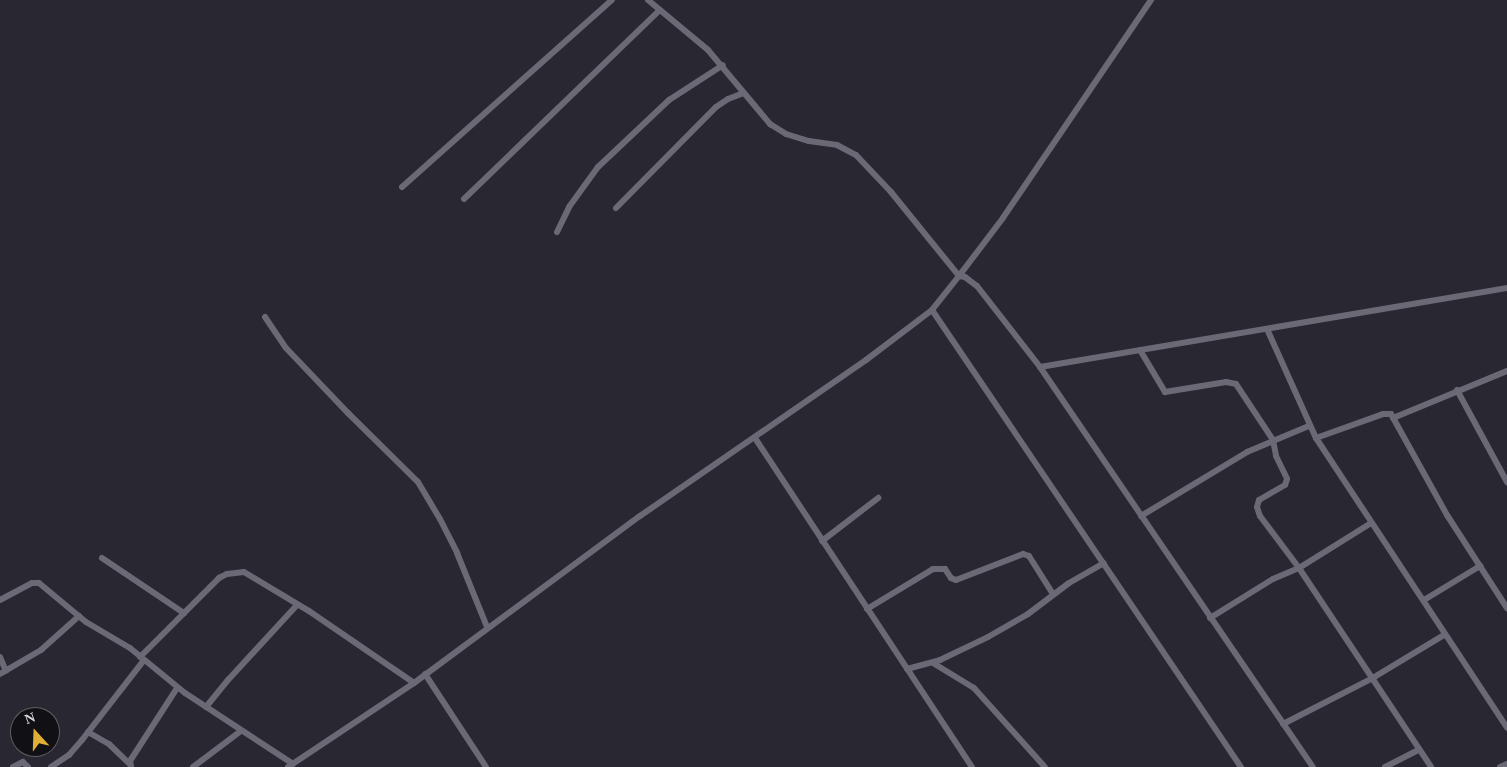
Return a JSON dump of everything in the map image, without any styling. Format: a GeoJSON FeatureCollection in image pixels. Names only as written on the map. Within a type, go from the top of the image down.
{"type":"FeatureCollection","features":[{"type":"Feature","properties":{"kind":"street"},"geometry":{"type":"LineString","coordinates":[[402,187],[612,0]]}},
{"type":"Feature","properties":{"kind":"street"},"geometry":{"type":"LineString","coordinates":[[648,0],[723,65],[770,124],[786,134],[809,141],[837,145],[856,155],[891,192],[959,276],[965,277],[977,286],[1040,367],[1084,429],[1210,618],[1313,767]]}},
{"type":"Feature","properties":{"kind":"street"},"geometry":{"type":"LineString","coordinates":[[0,600],[32,583],[39,582],[79,616],[142,659],[177,688],[291,766],[414,683],[487,627],[648,511],[866,360],[932,310],[1008,211],[1151,0]]}},
{"type":"Feature","properties":{"kind":"street"},"geometry":{"type":"LineString","coordinates":[[464,199],[660,10]]}},
{"type":"Feature","properties":{"kind":"street"},"geometry":{"type":"LineString","coordinates":[[557,232],[574,199],[598,167],[669,100],[723,65]]}},
{"type":"Feature","properties":{"kind":"street"},"geometry":{"type":"LineString","coordinates":[[616,208],[716,107],[728,99],[744,93]]}},
{"type":"Feature","properties":{"kind":"street"},"geometry":{"type":"LineString","coordinates":[[1040,367],[1507,288]]}},
{"type":"Feature","properties":{"kind":"street"},"geometry":{"type":"LineString","coordinates":[[932,310],[1242,767]]}},
{"type":"Feature","properties":{"kind":"street"},"geometry":{"type":"LineString","coordinates":[[265,317],[292,354],[418,482],[457,553],[487,627]]}},
{"type":"Feature","properties":{"kind":"street"},"geometry":{"type":"LineString","coordinates":[[1267,329],[1316,438],[1507,728]]}},
{"type":"Feature","properties":{"kind":"street"},"geometry":{"type":"LineString","coordinates":[[1140,350],[1165,392],[1234,382],[1273,440],[1276,456],[1287,482],[1260,500],[1258,511],[1299,568],[1431,767]]}},
{"type":"Feature","properties":{"kind":"street"},"geometry":{"type":"LineString","coordinates":[[1394,418],[1457,390],[1507,371]]}},
{"type":"Feature","properties":{"kind":"street"},"geometry":{"type":"LineString","coordinates":[[1457,390],[1507,482]]}},
{"type":"Feature","properties":{"kind":"street"},"geometry":{"type":"LineString","coordinates":[[1316,438],[1383,414],[1391,414],[1447,516],[1507,608]]}},
{"type":"Feature","properties":{"kind":"street"},"geometry":{"type":"LineString","coordinates":[[1141,516],[1247,452],[1309,426]]}},
{"type":"Feature","properties":{"kind":"street"},"geometry":{"type":"LineString","coordinates":[[755,438],[972,767]]}},
{"type":"Feature","properties":{"kind":"street"},"geometry":{"type":"LineString","coordinates":[[822,541],[878,498]]}},
{"type":"Feature","properties":{"kind":"street"},"geometry":{"type":"LineString","coordinates":[[1210,618],[1273,579],[1299,568],[1371,524]]}},
{"type":"Feature","properties":{"kind":"street"},"geometry":{"type":"LineString","coordinates":[[867,609],[933,569],[945,569],[951,578],[956,580],[1023,554],[1029,556],[1054,594]]}},
{"type":"Feature","properties":{"kind":"street"},"geometry":{"type":"LineString","coordinates":[[102,558],[184,614]]}},
{"type":"Feature","properties":{"kind":"street"},"geometry":{"type":"LineString","coordinates":[[907,670],[933,663],[1014,622],[1104,563]]}},
{"type":"Feature","properties":{"kind":"street"},"geometry":{"type":"LineString","coordinates":[[1424,600],[1480,566]]}},
{"type":"Feature","properties":{"kind":"street"},"geometry":{"type":"LineString","coordinates":[[50,767],[74,749],[142,659],[184,614],[219,578],[235,572],[244,572],[414,683]]}},
{"type":"Feature","properties":{"kind":"street"},"geometry":{"type":"LineString","coordinates":[[206,707],[228,680],[297,605]]}},
{"type":"Feature","properties":{"kind":"street"},"geometry":{"type":"LineString","coordinates":[[0,656],[3,673],[47,646],[79,616]]}},
{"type":"Feature","properties":{"kind":"street"},"geometry":{"type":"LineString","coordinates":[[1283,724],[1371,679],[1444,635]]}},
{"type":"Feature","properties":{"kind":"street"},"geometry":{"type":"LineString","coordinates":[[933,663],[974,688],[1045,767]]}},
{"type":"Feature","properties":{"kind":"street"},"geometry":{"type":"LineString","coordinates":[[425,674],[486,767]]}},
{"type":"Feature","properties":{"kind":"street"},"geometry":{"type":"LineString","coordinates":[[88,732],[109,744],[131,766],[177,688]]}},
{"type":"Feature","properties":{"kind":"street"},"geometry":{"type":"LineString","coordinates":[[193,767],[241,731]]}},
{"type":"Feature","properties":{"kind":"street"},"geometry":{"type":"LineString","coordinates":[[1385,767],[1418,750]]}},
{"type":"Feature","properties":{"kind":"street"},"geometry":{"type":"LineString","coordinates":[[13,767],[23,762],[28,767]]}},
{"type":"Feature","properties":{"kind":"street"},"geometry":{"type":"LineString","coordinates":[[1500,767],[1507,764]]}}]}
